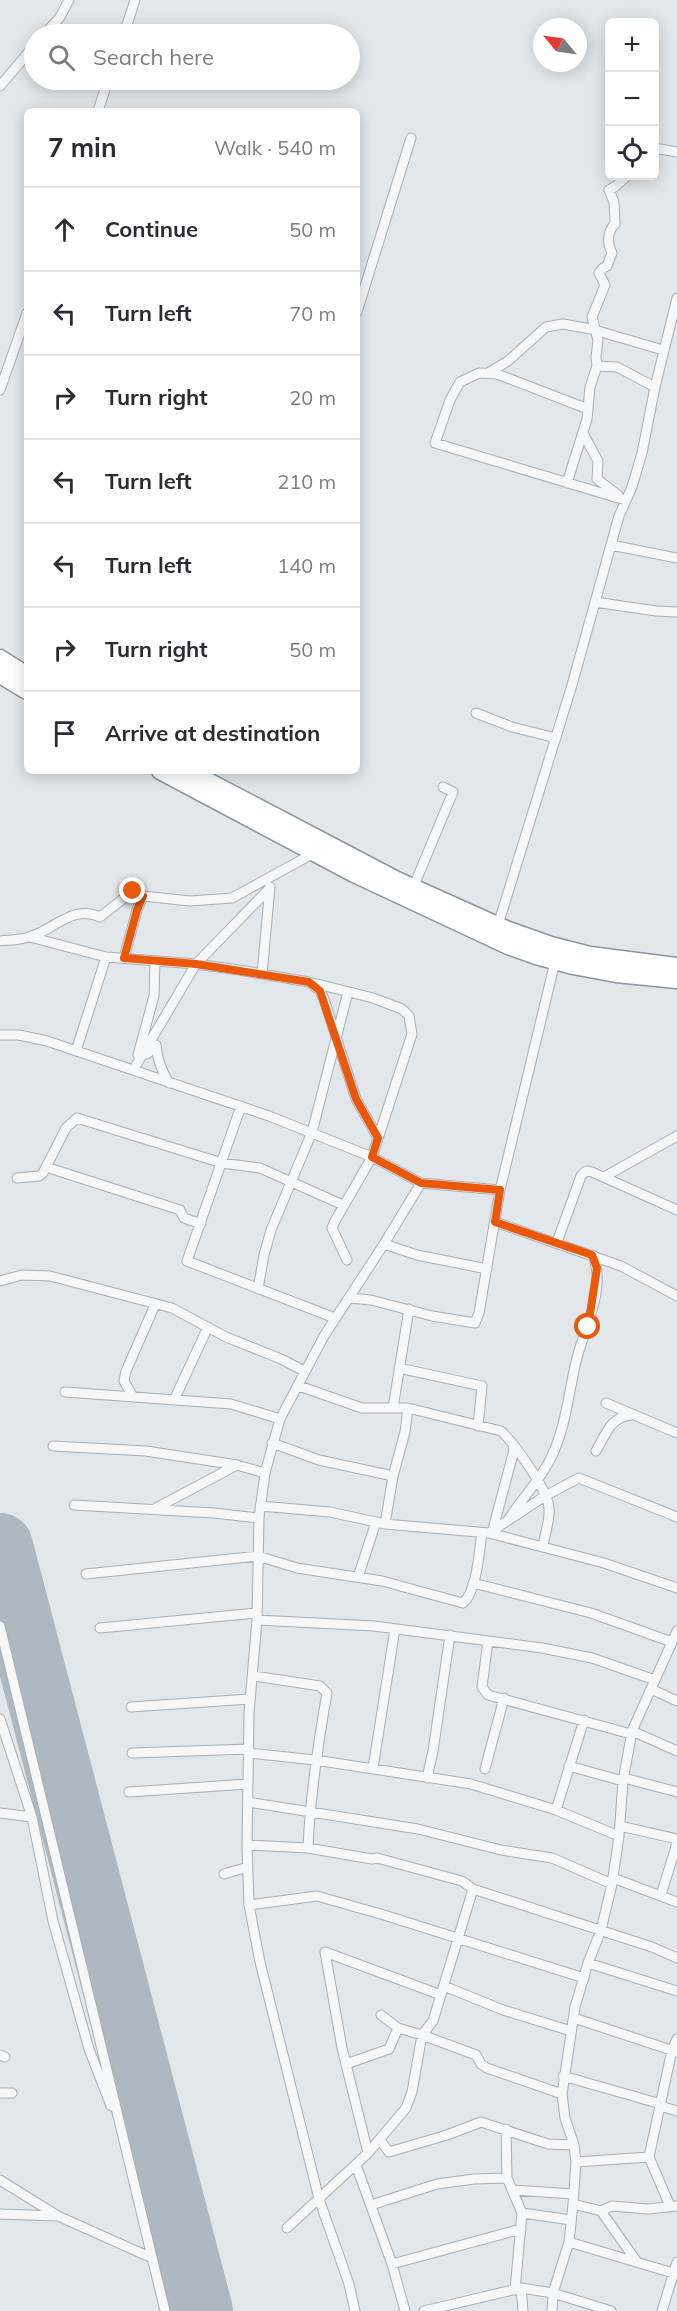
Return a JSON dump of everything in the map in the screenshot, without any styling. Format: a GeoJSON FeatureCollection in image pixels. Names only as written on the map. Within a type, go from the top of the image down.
{"type":"FeatureCollection","features":[{"type":"Feature","properties":{"kind":"highway"},"geometry":{"type":"LineString","coordinates":[[0,658],[24,673]]}},
{"type":"Feature","properties":{"kind":"highway"},"geometry":{"type":"LineString","coordinates":[[0,675],[24,690]]}},
{"type":"Feature","properties":{"kind":"highway"},"geometry":{"type":"LineString","coordinates":[[166,774],[385,890],[508,946],[555,962],[616,974],[677,980]]}},
{"type":"Feature","properties":{"kind":"highway"},"geometry":{"type":"LineString","coordinates":[[195,774],[413,888],[498,926],[551,945],[590,955],[677,966]]}},
{"type":"Feature","properties":{"kind":"street"},"geometry":{"type":"LineString","coordinates":[[54,24],[69,0]]}},
{"type":"Feature","properties":{"kind":"street"},"geometry":{"type":"LineString","coordinates":[[127,24],[135,0]]}},
{"type":"Feature","properties":{"kind":"street"},"geometry":{"type":"LineString","coordinates":[[0,86],[24,58]]}},
{"type":"Feature","properties":{"kind":"street"},"geometry":{"type":"LineString","coordinates":[[99,108],[105,90]]}},
{"type":"Feature","properties":{"kind":"street"},"geometry":{"type":"LineString","coordinates":[[360,302],[411,138]]}},
{"type":"Feature","properties":{"kind":"street"},"geometry":{"type":"LineString","coordinates":[[659,149],[677,152]]}},
{"type":"Feature","properties":{"kind":"street"},"geometry":{"type":"LineString","coordinates":[[567,483],[583,433],[590,387],[597,366],[598,340],[592,317],[605,285],[599,273],[607,266],[612,253],[608,243],[610,230],[615,224],[614,202],[609,190],[623,180]]}},
{"type":"Feature","properties":{"kind":"street"},"geometry":{"type":"LineString","coordinates":[[498,926],[556,738],[611,545],[642,453],[663,350],[677,298]]}},
{"type":"Feature","properties":{"kind":"street"},"geometry":{"type":"LineString","coordinates":[[0,390],[24,322]]}},
{"type":"Feature","properties":{"kind":"street"},"geometry":{"type":"LineString","coordinates":[[488,373],[508,360],[546,327],[563,324],[663,350]]}},
{"type":"Feature","properties":{"kind":"street"},"geometry":{"type":"LineString","coordinates":[[597,366],[617,367],[655,387]]}},
{"type":"Feature","properties":{"kind":"street"},"geometry":{"type":"LineString","coordinates":[[588,409],[497,374],[479,373],[460,382],[450,400],[435,443],[625,500]]}},
{"type":"Feature","properties":{"kind":"street"},"geometry":{"type":"LineString","coordinates":[[583,433],[598,461],[597,479],[625,500]]}},
{"type":"Feature","properties":{"kind":"street"},"geometry":{"type":"LineString","coordinates":[[611,545],[677,558]]}},
{"type":"Feature","properties":{"kind":"street"},"geometry":{"type":"LineString","coordinates":[[595,602],[677,612]]}},
{"type":"Feature","properties":{"kind":"street"},"geometry":{"type":"LineString","coordinates":[[476,713],[512,727],[556,738]]}},
{"type":"Feature","properties":{"kind":"street"},"geometry":{"type":"LineString","coordinates":[[413,888],[453,792],[443,787]]}},
{"type":"Feature","properties":{"kind":"street"},"geometry":{"type":"LineString","coordinates":[[0,941],[30,937],[79,913],[93,913],[100,917],[133,891],[143,896],[190,901],[232,898],[314,853]]}},
{"type":"Feature","properties":{"kind":"street"},"geometry":{"type":"LineString","coordinates":[[262,974],[271,878]]}},
{"type":"Feature","properties":{"kind":"street"},"geometry":{"type":"LineString","coordinates":[[134,1069],[196,964],[270,888]]}},
{"type":"Feature","properties":{"kind":"street"},"geometry":{"type":"LineString","coordinates":[[124,958],[143,896]]}},
{"type":"Feature","properties":{"kind":"street"},"geometry":{"type":"LineString","coordinates":[[30,937],[106,957],[196,964],[309,982],[373,998],[402,1009],[409,1016],[412,1034],[372,1157],[332,1228],[346,1260]]}},
{"type":"Feature","properties":{"kind":"street"},"geometry":{"type":"LineString","coordinates":[[76,1051],[106,957]]}},
{"type":"Feature","properties":{"kind":"street"},"geometry":{"type":"LineString","coordinates":[[134,1069],[154,996],[155,961]]}},
{"type":"Feature","properties":{"kind":"street"},"geometry":{"type":"LineString","coordinates":[[350,1298],[371,1300],[432,1316],[475,1323],[479,1313],[500,1190],[555,962]]}},
{"type":"Feature","properties":{"kind":"street"},"geometry":{"type":"LineString","coordinates":[[309,982],[320,991],[356,1099],[378,1138]]}},
{"type":"Feature","properties":{"kind":"street"},"geometry":{"type":"LineString","coordinates":[[258,1289],[271,1230],[312,1132],[348,992]]}},
{"type":"Feature","properties":{"kind":"street"},"geometry":{"type":"LineString","coordinates":[[0,1035],[19,1035],[47,1041],[241,1106],[372,1157],[421,1183],[500,1190]]}},
{"type":"Feature","properties":{"kind":"street"},"geometry":{"type":"LineString","coordinates":[[134,1069],[156,1045],[162,1071],[169,1083]]}},
{"type":"Feature","properties":{"kind":"street"},"geometry":{"type":"LineString","coordinates":[[241,1106],[187,1261],[335,1318]]}},
{"type":"Feature","properties":{"kind":"street"},"geometry":{"type":"LineString","coordinates":[[17,1178],[39,1176],[66,1128],[77,1118],[222,1163],[260,1168],[343,1206]]}},
{"type":"Feature","properties":{"kind":"street"},"geometry":{"type":"LineString","coordinates":[[604,1177],[677,1136]]}},
{"type":"Feature","properties":{"kind":"street"},"geometry":{"type":"LineString","coordinates":[[46,1167],[180,1210],[184,1218],[201,1224]]}},
{"type":"Feature","properties":{"kind":"street"},"geometry":{"type":"LineString","coordinates":[[557,1242],[581,1176],[586,1172],[604,1177],[677,1210]]}},
{"type":"Feature","properties":{"kind":"street"},"geometry":{"type":"LineString","coordinates":[[355,2311],[349,2284],[319,2199],[263,1973],[249,1905],[247,1845],[250,1699],[254,1676],[257,1617],[259,1518],[265,1473],[280,1419],[299,1386],[304,1371],[335,1318],[350,1298],[421,1183]]}},
{"type":"Feature","properties":{"kind":"street"},"geometry":{"type":"LineString","coordinates":[[495,1222],[621,1266],[677,1296]]}},
{"type":"Feature","properties":{"kind":"street"},"geometry":{"type":"LineString","coordinates":[[384,1244],[417,1255],[487,1269]]}},
{"type":"Feature","properties":{"kind":"street"},"geometry":{"type":"LineString","coordinates":[[508,1520],[549,1462],[562,1434],[575,1364],[588,1327],[594,1300],[597,1268],[592,1255]]}},
{"type":"Feature","properties":{"kind":"street"},"geometry":{"type":"LineString","coordinates":[[0,1281],[22,1275],[50,1276],[179,1311],[208,1327],[304,1371]]}},
{"type":"Feature","properties":{"kind":"street"},"geometry":{"type":"LineString","coordinates":[[133,1397],[124,1381],[126,1371],[155,1305]]}},
{"type":"Feature","properties":{"kind":"street"},"geometry":{"type":"LineString","coordinates":[[393,1408],[408,1309]]}},
{"type":"Feature","properties":{"kind":"street"},"geometry":{"type":"LineString","coordinates":[[174,1400],[208,1327]]}},
{"type":"Feature","properties":{"kind":"street"},"geometry":{"type":"LineString","coordinates":[[399,1368],[483,1386],[478,1426]]}},
{"type":"Feature","properties":{"kind":"street"},"geometry":{"type":"LineString","coordinates":[[299,1386],[362,1408],[408,1408],[501,1431],[537,1479],[545,1496],[549,1508],[543,1546]]}},
{"type":"Feature","properties":{"kind":"street"},"geometry":{"type":"LineString","coordinates":[[65,1392],[231,1404],[280,1419]]}},
{"type":"Feature","properties":{"kind":"street"},"geometry":{"type":"LineString","coordinates":[[606,1403],[677,1433]]}},
{"type":"Feature","properties":{"kind":"street"},"geometry":{"type":"LineString","coordinates":[[358,1577],[381,1523],[405,1432],[408,1408]]}},
{"type":"Feature","properties":{"kind":"street"},"geometry":{"type":"LineString","coordinates":[[596,1451],[612,1422],[634,1415]]}},
{"type":"Feature","properties":{"kind":"street"},"geometry":{"type":"LineString","coordinates":[[272,1443],[319,1460],[393,1476]]}},
{"type":"Feature","properties":{"kind":"street"},"geometry":{"type":"LineString","coordinates":[[86,1574],[258,1556],[297,1568],[382,1581],[463,1603],[473,1583],[511,1462],[513,1444]]}},
{"type":"Feature","properties":{"kind":"street"},"geometry":{"type":"LineString","coordinates":[[53,1446],[146,1451],[237,1465],[265,1473]]}},
{"type":"Feature","properties":{"kind":"street"},"geometry":{"type":"LineString","coordinates":[[154,1509],[237,1465]]}},
{"type":"Feature","properties":{"kind":"street"},"geometry":{"type":"LineString","coordinates":[[488,1531],[579,1478],[677,1517]]}},
{"type":"Feature","properties":{"kind":"street"},"geometry":{"type":"LineString","coordinates":[[74,1505],[259,1518]]}},
{"type":"Feature","properties":{"kind":"street"},"geometry":{"type":"LineString","coordinates":[[261,1506],[330,1512],[381,1523],[488,1531],[604,1563],[677,1588]]}},
{"type":"Feature","properties":{"kind":"street"},"geometry":{"type":"LineString","coordinates":[[473,1583],[591,1613],[672,1642]]}},
{"type":"Feature","properties":{"kind":"street"},"geometry":{"type":"LineString","coordinates":[[100,1628],[257,1617],[395,1629],[450,1635],[592,1658],[655,1680]]}},
{"type":"Feature","properties":{"kind":"street"},"geometry":{"type":"LineString","coordinates":[[0,1626],[165,2311]]}},
{"type":"Feature","properties":{"kind":"street"},"geometry":{"type":"LineString","coordinates":[[373,1768],[395,1629]]}},
{"type":"Feature","properties":{"kind":"street"},"geometry":{"type":"LineString","coordinates":[[552,2311],[553,2293],[569,2242],[576,2162],[574,2145],[565,2118],[562,2094],[571,2031],[588,1963],[601,1930],[612,1881],[631,1733],[677,1631]]}},
{"type":"Feature","properties":{"kind":"street"},"geometry":{"type":"LineString","coordinates":[[427,1778],[450,1635]]}},
{"type":"Feature","properties":{"kind":"street"},"geometry":{"type":"LineString","coordinates":[[488,1641],[482,1687],[488,1695],[631,1733],[677,1751]]}},
{"type":"Feature","properties":{"kind":"street"},"geometry":{"type":"LineString","coordinates":[[254,1676],[320,1686],[327,1693],[315,1760],[309,1812],[308,1848]]}},
{"type":"Feature","properties":{"kind":"street"},"geometry":{"type":"LineString","coordinates":[[651,1689],[677,1701]]}},
{"type":"Feature","properties":{"kind":"street"},"geometry":{"type":"LineString","coordinates":[[485,1769],[504,1698]]}},
{"type":"Feature","properties":{"kind":"street"},"geometry":{"type":"LineString","coordinates":[[130,1707],[250,1699]]}},
{"type":"Feature","properties":{"kind":"street"},"geometry":{"type":"LineString","coordinates":[[0,1719],[32,1817],[53,1921],[89,2049],[124,2142]]}},
{"type":"Feature","properties":{"kind":"street"},"geometry":{"type":"LineString","coordinates":[[556,1810],[584,1720]]}},
{"type":"Feature","properties":{"kind":"street"},"geometry":{"type":"LineString","coordinates":[[132,1753],[249,1751],[471,1784],[556,1810],[619,1836]]}},
{"type":"Feature","properties":{"kind":"street"},"geometry":{"type":"LineString","coordinates":[[569,1766],[677,1792]]}},
{"type":"Feature","properties":{"kind":"street"},"geometry":{"type":"LineString","coordinates":[[129,1792],[248,1784]]}},
{"type":"Feature","properties":{"kind":"street"},"geometry":{"type":"LineString","coordinates":[[248,1802],[418,1829],[501,1850],[552,1858],[677,1902]]}},
{"type":"Feature","properties":{"kind":"street"},"geometry":{"type":"LineString","coordinates":[[0,1813],[32,1817]]}},
{"type":"Feature","properties":{"kind":"street"},"geometry":{"type":"LineString","coordinates":[[620,1826],[676,1846],[661,1896]]}},
{"type":"Feature","properties":{"kind":"street"},"geometry":{"type":"LineString","coordinates":[[247,1845],[308,1848],[377,1858],[462,1881],[473,1889],[601,1930],[677,1958]]}},
{"type":"Feature","properties":{"kind":"street"},"geometry":{"type":"LineString","coordinates":[[224,1874],[248,1867]]}},
{"type":"Feature","properties":{"kind":"street"},"geometry":{"type":"LineString","coordinates":[[287,2228],[368,2153],[406,2108],[412,2092],[422,2034],[433,2021],[473,1889]]}},
{"type":"Feature","properties":{"kind":"street"},"geometry":{"type":"LineString","coordinates":[[249,1905],[317,1896],[584,1978]]}},
{"type":"Feature","properties":{"kind":"street"},"geometry":{"type":"LineString","coordinates":[[368,2153],[346,2064],[327,1974],[325,1952],[571,2031]]}},
{"type":"Feature","properties":{"kind":"street"},"geometry":{"type":"LineString","coordinates":[[588,1963],[677,1991]]}},
{"type":"Feature","properties":{"kind":"street"},"geometry":{"type":"LineString","coordinates":[[381,2015],[398,2028],[422,2034],[476,2055],[481,2064],[487,2068],[562,2094]]}},
{"type":"Feature","properties":{"kind":"street"},"geometry":{"type":"LineString","coordinates":[[574,2018],[675,2051]]}},
{"type":"Feature","properties":{"kind":"street"},"geometry":{"type":"LineString","coordinates":[[346,2064],[389,2049],[398,2028]]}},
{"type":"Feature","properties":{"kind":"street"},"geometry":{"type":"LineString","coordinates":[[601,2211],[612,2206],[648,2209],[673,2206],[649,2157],[677,2039]]}},
{"type":"Feature","properties":{"kind":"street"},"geometry":{"type":"LineString","coordinates":[[563,2076],[677,2111]]}},
{"type":"Feature","properties":{"kind":"street"},"geometry":{"type":"LineString","coordinates":[[0,2093],[12,2093]]}},
{"type":"Feature","properties":{"kind":"street"},"geometry":{"type":"LineString","coordinates":[[380,2140],[389,2152],[447,2136],[480,2122],[548,2144],[574,2145]]}},
{"type":"Feature","properties":{"kind":"street"},"geometry":{"type":"LineString","coordinates":[[506,2129],[507,2178],[522,2213],[518,2289],[523,2311]]}},
{"type":"Feature","properties":{"kind":"street"},"geometry":{"type":"LineString","coordinates":[[576,2162],[649,2157]]}},
{"type":"Feature","properties":{"kind":"street"},"geometry":{"type":"LineString","coordinates":[[356,2164],[392,2264],[405,2311]]}},
{"type":"Feature","properties":{"kind":"street"},"geometry":{"type":"LineString","coordinates":[[371,2205],[437,2184],[474,2179],[507,2178]]}},
{"type":"Feature","properties":{"kind":"street"},"geometry":{"type":"LineString","coordinates":[[0,2180],[58,2216],[152,2258]]}},
{"type":"Feature","properties":{"kind":"street"},"geometry":{"type":"LineString","coordinates":[[513,2190],[573,2199],[601,2211],[637,2262]]}},
{"type":"Feature","properties":{"kind":"street"},"geometry":{"type":"LineString","coordinates":[[522,2213],[571,2220]]}},
{"type":"Feature","properties":{"kind":"street"},"geometry":{"type":"LineString","coordinates":[[0,2214],[58,2216]]}},
{"type":"Feature","properties":{"kind":"street"},"geometry":{"type":"LineString","coordinates":[[392,2264],[521,2229]]}},
{"type":"Feature","properties":{"kind":"street"},"geometry":{"type":"LineString","coordinates":[[569,2242],[673,2273]]}},
{"type":"Feature","properties":{"kind":"street"},"geometry":{"type":"LineString","coordinates":[[662,2311],[677,2262]]}},
{"type":"Feature","properties":{"kind":"street"},"geometry":{"type":"LineString","coordinates":[[424,2311],[518,2289],[553,2293],[611,2311]]}},
{"type":"Feature","properties":{"kind":"runway"},"geometry":{"type":"LineString","coordinates":[[0,1546],[200,2311]]}},
{"type":"Feature","properties":{"kind":"route"},"geometry":{"type":"LineString","coordinates":[[133,891],[143,896],[124,958],[196,964],[309,982],[320,991],[356,1099],[378,1138],[372,1157],[421,1183],[500,1190],[495,1222],[592,1255],[597,1268],[594,1300],[588,1327]]}}]}
